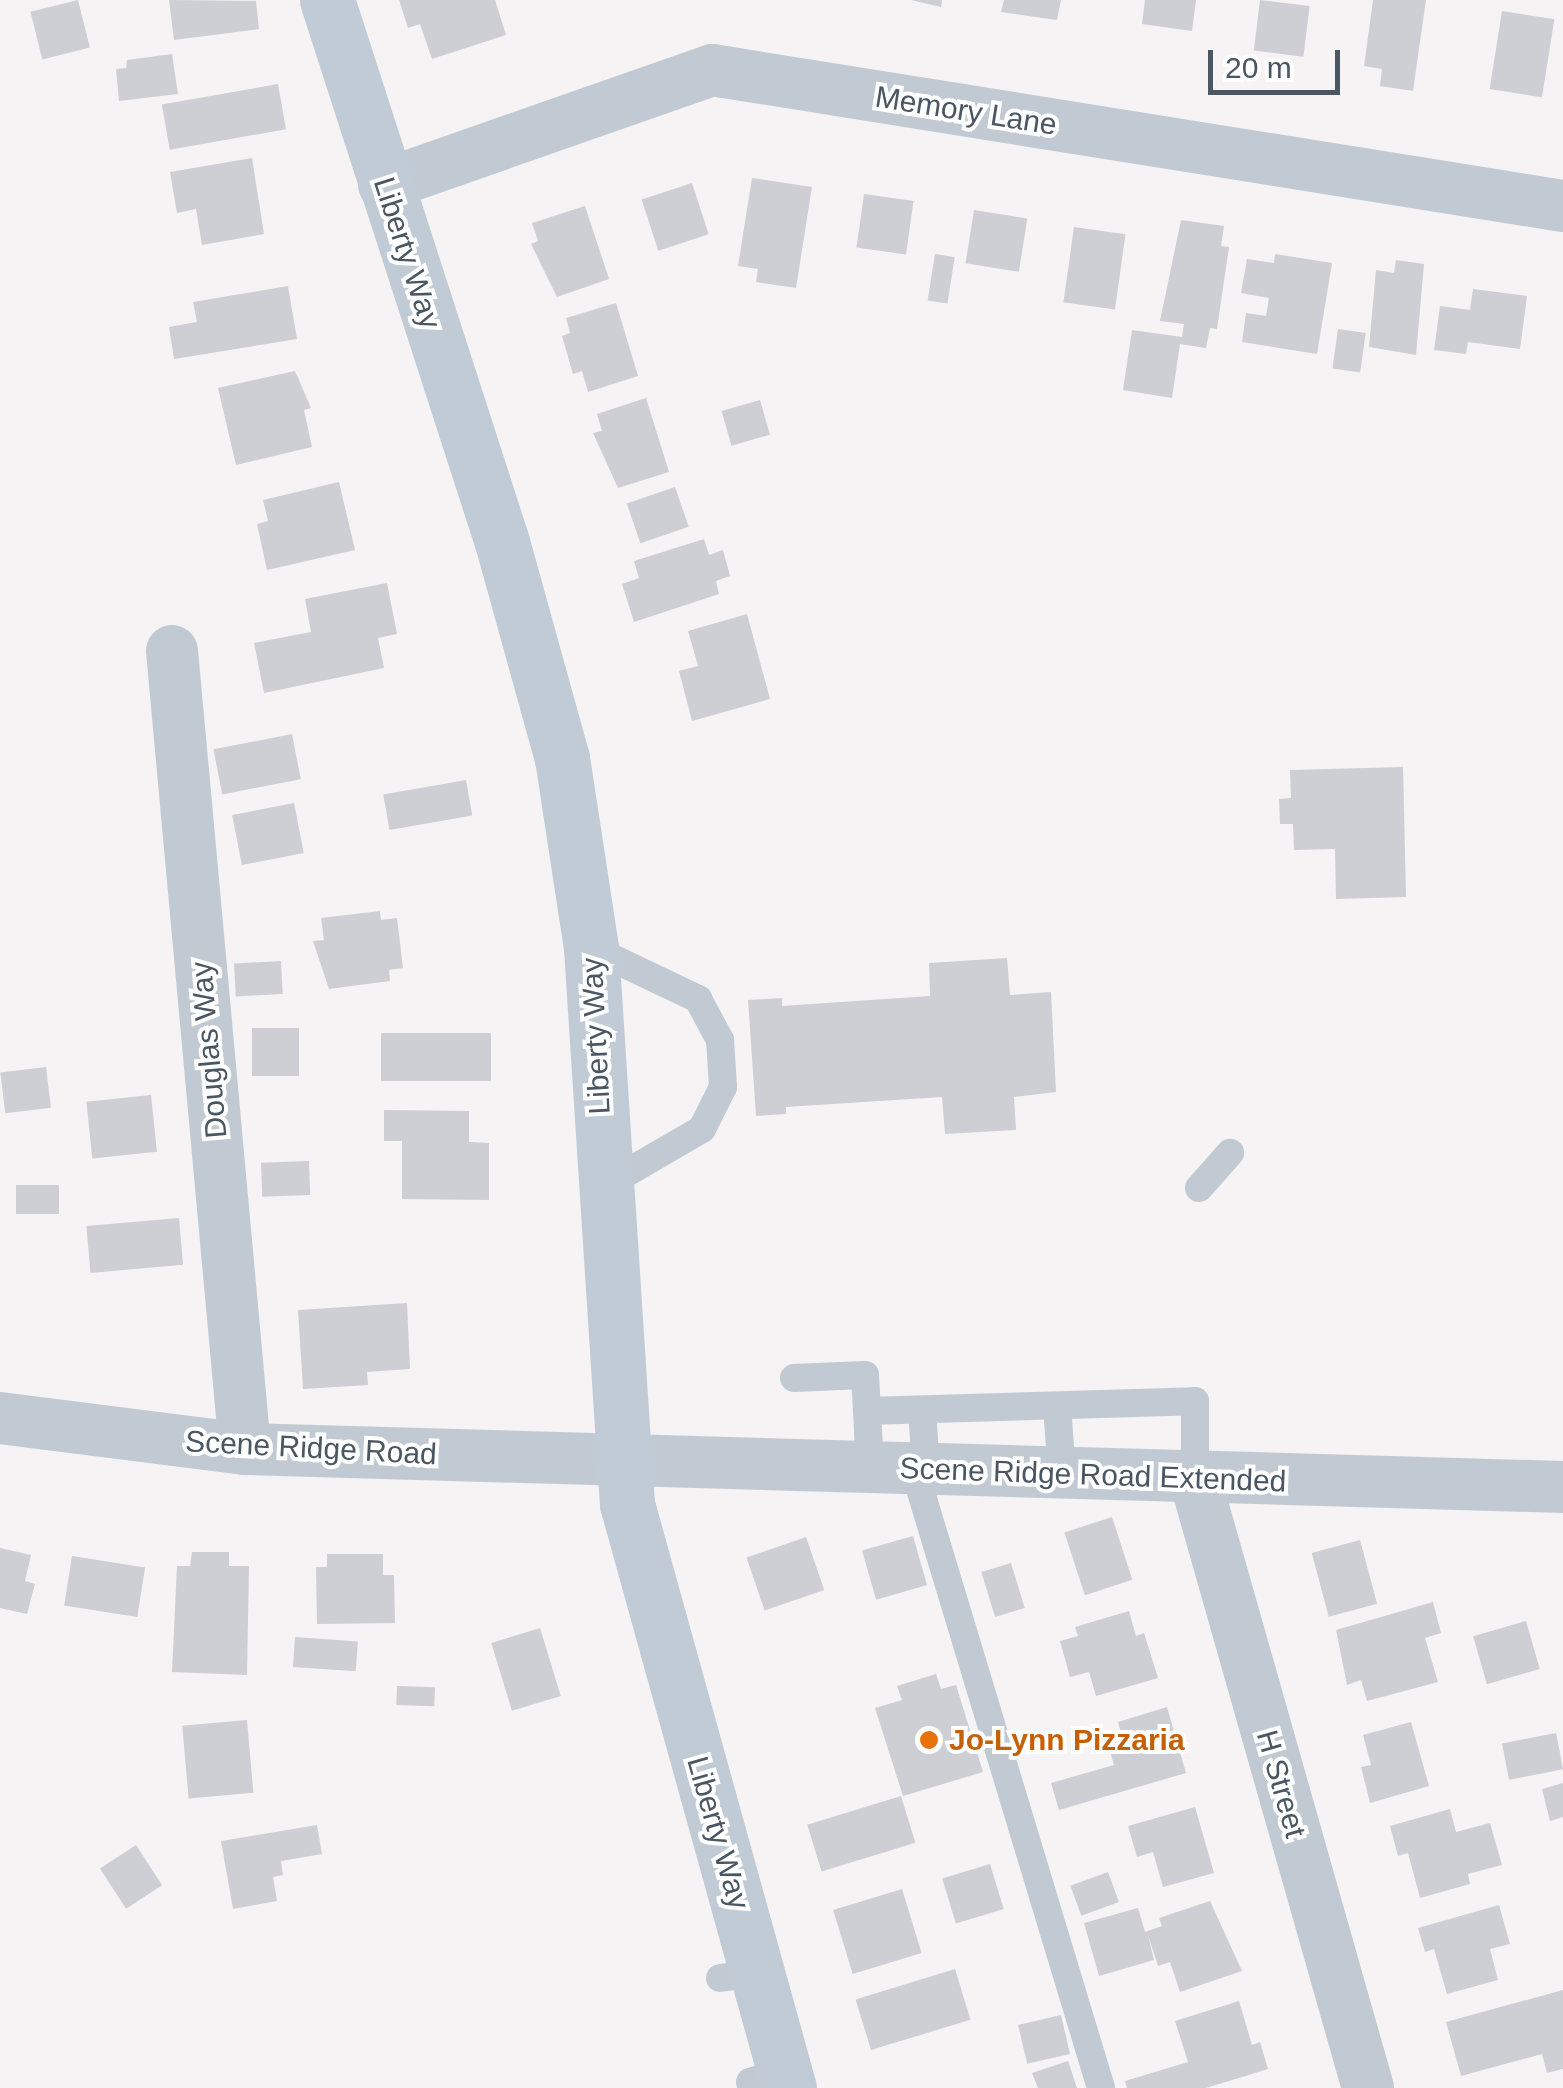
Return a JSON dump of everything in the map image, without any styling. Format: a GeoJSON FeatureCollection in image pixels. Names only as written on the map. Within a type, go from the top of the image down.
{"type":"FeatureCollection","features":[{"type":"Feature","properties":{"kind":"street","name":"Liberty Way"},"geometry":{"type":"LineString","coordinates":[[328,0],[538,659],[580,846],[591,948],[627,1504],[738,1976],[775,2080]]}},
{"type":"Feature","properties":{"kind":"street","name":"Memory Lane"},"geometry":{"type":"LineString","coordinates":[[384,184],[712,70],[1563,206]]}},
{"type":"Feature","properties":{"kind":"street","name":"Douglas Way"},"geometry":{"type":"LineString","coordinates":[[172,651],[246,1450]]}},
{"type":"Feature","properties":{"kind":"street","name":"Scene Ridge Road"},"geometry":{"type":"LineString","coordinates":[[0,1418],[246,1450],[623,1461]]}},
{"type":"Feature","properties":{"kind":"street","name":"Scene Ridge Road Extended"},"geometry":{"type":"LineString","coordinates":[[623,1461],[1563,1487]]}},
{"type":"Feature","properties":{"kind":"street","name":"H Street"},"geometry":{"type":"LineString","coordinates":[[1195,1479],[1368,2088]]}},
{"type":"Feature","properties":{"kind":"lane"},"geometry":{"type":"LineString","coordinates":[[591,948],[698,1000],[720,1040],[723,1088],[702,1129],[604,1186]]}},
{"type":"Feature","properties":{"kind":"lane"},"geometry":{"type":"LineString","coordinates":[[1200,1188],[1230,1153]]}},
{"type":"Feature","properties":{"kind":"lane"},"geometry":{"type":"LineString","coordinates":[[794,1378],[865,1375],[867,1412],[903,1469],[1101,2088]]}},
{"type":"Feature","properties":{"kind":"lane"},"geometry":{"type":"LineString","coordinates":[[867,1412],[1194,1402],[1195,1479]]}},
{"type":"Feature","properties":{"kind":"lane"},"geometry":{"type":"LineString","coordinates":[[1057,1406],[1062,1474]]}},
{"type":"Feature","properties":{"kind":"lane"},"geometry":{"type":"LineString","coordinates":[[903,1469],[922,1410]]}},
{"type":"Feature","properties":{"kind":"building"},"geometry":{"type":"Polygon","coordinates":[[[78,0],[90,48],[42,59],[30,12],[78,0]]]}},
{"type":"Feature","properties":{"kind":"building"},"geometry":{"type":"Polygon","coordinates":[[[169,0],[256,1],[259,29],[174,40],[169,0]]]}},
{"type":"Feature","properties":{"kind":"building"},"geometry":{"type":"Polygon","coordinates":[[[399,0],[495,0],[506,35],[432,59],[420,24],[408,28],[399,0]]]}},
{"type":"Feature","properties":{"kind":"building"},"geometry":{"type":"Polygon","coordinates":[[[911,0],[942,0],[941,7],[911,0]]]}},
{"type":"Feature","properties":{"kind":"building"},"geometry":{"type":"Polygon","coordinates":[[[1004,0],[1061,0],[1057,20],[1001,12],[1004,0]]]}},
{"type":"Feature","properties":{"kind":"building"},"geometry":{"type":"Polygon","coordinates":[[[1145,0],[1196,0],[1192,31],[1142,24],[1145,0]]]}},
{"type":"Feature","properties":{"kind":"building"},"geometry":{"type":"Polygon","coordinates":[[[1260,0],[1310,6],[1303,57],[1254,51],[1260,0]]]}},
{"type":"Feature","properties":{"kind":"building"},"geometry":{"type":"Polygon","coordinates":[[[1373,0],[1426,0],[1413,91],[1380,86],[1382,69],[1364,66],[1373,0]]]}},
{"type":"Feature","properties":{"kind":"building"},"geometry":{"type":"Polygon","coordinates":[[[1502,11],[1554,19],[1542,97],[1490,89],[1502,11]]]}},
{"type":"Feature","properties":{"kind":"building"},"geometry":{"type":"Polygon","coordinates":[[[172,54],[178,94],[119,101],[116,69],[126,68],[127,60],[172,54]]]}},
{"type":"Feature","properties":{"kind":"building"},"geometry":{"type":"Polygon","coordinates":[[[278,84],[286,129],[170,150],[162,104],[278,84]]]}},
{"type":"Feature","properties":{"kind":"building"},"geometry":{"type":"Polygon","coordinates":[[[252,158],[264,234],[202,245],[196,209],[177,213],[170,172],[252,158]]]}},
{"type":"Feature","properties":{"kind":"building"},"geometry":{"type":"Polygon","coordinates":[[[752,178],[812,187],[796,288],[756,282],[758,269],[738,266],[752,178]]]}},
{"type":"Feature","properties":{"kind":"building"},"geometry":{"type":"Polygon","coordinates":[[[692,183],[709,234],[658,251],[642,199],[692,183]]]}},
{"type":"Feature","properties":{"kind":"building"},"geometry":{"type":"Polygon","coordinates":[[[864,194],[914,201],[906,254],[856,247],[864,194]]]}},
{"type":"Feature","properties":{"kind":"building"},"geometry":{"type":"Polygon","coordinates":[[[585,206],[609,279],[557,297],[531,244],[538,241],[532,223],[585,206]]]}},
{"type":"Feature","properties":{"kind":"building"},"geometry":{"type":"Polygon","coordinates":[[[974,210],[1027,218],[1019,272],[966,263],[974,210]]]}},
{"type":"Feature","properties":{"kind":"building"},"geometry":{"type":"Polygon","coordinates":[[[1181,220],[1224,226],[1221,246],[1229,247],[1217,329],[1210,328],[1206,348],[1180,344],[1172,398],[1123,390],[1132,330],[1182,337],[1184,324],[1160,321],[1181,220]]]}},
{"type":"Feature","properties":{"kind":"building"},"geometry":{"type":"Polygon","coordinates":[[[1074,227],[1125,234],[1115,309],[1063,302],[1074,227]]]}},
{"type":"Feature","properties":{"kind":"building"},"geometry":{"type":"Polygon","coordinates":[[[935,254],[955,257],[947,304],[928,300],[935,254]]]}},
{"type":"Feature","properties":{"kind":"building"},"geometry":{"type":"Polygon","coordinates":[[[1275,254],[1332,263],[1317,354],[1242,342],[1246,313],[1266,316],[1269,298],[1241,293],[1247,259],[1274,263],[1275,254]]]}},
{"type":"Feature","properties":{"kind":"building"},"geometry":{"type":"Polygon","coordinates":[[[1396,260],[1424,264],[1416,355],[1369,347],[1376,270],[1394,273],[1396,260]]]}},
{"type":"Feature","properties":{"kind":"building"},"geometry":{"type":"Polygon","coordinates":[[[288,286],[297,339],[174,359],[169,327],[197,322],[193,302],[288,286]]]}},
{"type":"Feature","properties":{"kind":"building"},"geometry":{"type":"Polygon","coordinates":[[[1473,289],[1527,296],[1520,349],[1468,342],[1466,354],[1434,350],[1440,306],[1470,310],[1473,289]]]}},
{"type":"Feature","properties":{"kind":"building"},"geometry":{"type":"Polygon","coordinates":[[[616,303],[638,376],[588,392],[582,371],[573,374],[562,336],[570,333],[566,318],[616,303]]]}},
{"type":"Feature","properties":{"kind":"building"},"geometry":{"type":"Polygon","coordinates":[[[1338,329],[1366,333],[1360,373],[1332,369],[1338,329]]]}},
{"type":"Feature","properties":{"kind":"building"},"geometry":{"type":"Polygon","coordinates":[[[295,371],[311,408],[304,410],[312,447],[236,465],[218,388],[295,371]]]}},
{"type":"Feature","properties":{"kind":"building"},"geometry":{"type":"Polygon","coordinates":[[[646,398],[669,472],[618,488],[593,433],[602,431],[597,414],[646,398]]]}},
{"type":"Feature","properties":{"kind":"building"},"geometry":{"type":"Polygon","coordinates":[[[760,400],[770,435],[731,446],[722,411],[760,400]]]}},
{"type":"Feature","properties":{"kind":"building"},"geometry":{"type":"Polygon","coordinates":[[[339,482],[355,550],[267,570],[257,524],[268,521],[263,500],[339,482]]]}},
{"type":"Feature","properties":{"kind":"building"},"geometry":{"type":"Polygon","coordinates":[[[675,487],[689,527],[640,543],[627,504],[675,487]]]}},
{"type":"Feature","properties":{"kind":"building"},"geometry":{"type":"Polygon","coordinates":[[[704,539],[709,555],[723,550],[730,576],[716,581],[719,594],[634,622],[622,584],[639,578],[634,561],[704,539]]]}},
{"type":"Feature","properties":{"kind":"building"},"geometry":{"type":"Polygon","coordinates":[[[387,583],[397,634],[378,638],[384,668],[264,693],[254,643],[311,632],[305,599],[387,583]]]}},
{"type":"Feature","properties":{"kind":"building"},"geometry":{"type":"Polygon","coordinates":[[[747,614],[770,699],[692,721],[679,671],[698,666],[688,631],[747,614]]]}},
{"type":"Feature","properties":{"kind":"building"},"geometry":{"type":"Polygon","coordinates":[[[292,734],[301,779],[222,794],[213,749],[292,734]]]}},
{"type":"Feature","properties":{"kind":"building"},"geometry":{"type":"Polygon","coordinates":[[[1403,767],[1406,897],[1336,899],[1335,849],[1294,850],[1293,824],[1280,824],[1279,799],[1291,798],[1290,770],[1403,767]]]}},
{"type":"Feature","properties":{"kind":"building"},"geometry":{"type":"Polygon","coordinates":[[[466,780],[472,815],[390,830],[383,795],[466,780]]]}},
{"type":"Feature","properties":{"kind":"building"},"geometry":{"type":"Polygon","coordinates":[[[294,803],[304,853],[242,865],[232,815],[294,803]]]}},
{"type":"Feature","properties":{"kind":"building"},"geometry":{"type":"Polygon","coordinates":[[[380,911],[381,920],[397,918],[403,968],[389,970],[390,981],[329,989],[313,941],[324,940],[321,918],[380,911]]]}},
{"type":"Feature","properties":{"kind":"building"},"geometry":{"type":"Polygon","coordinates":[[[1007,958],[1010,995],[1051,992],[1056,1092],[1014,1097],[1016,1130],[945,1134],[942,1097],[786,1107],[786,1114],[756,1116],[748,1000],[782,998],[782,1006],[930,996],[929,963],[1007,958]]]}},
{"type":"Feature","properties":{"kind":"building"},"geometry":{"type":"Polygon","coordinates":[[[281,961],[283,994],[236,996],[234,963],[281,961]]]}},
{"type":"Feature","properties":{"kind":"building"},"geometry":{"type":"Polygon","coordinates":[[[252,1028],[299,1028],[299,1076],[252,1076],[252,1028]]]}},
{"type":"Feature","properties":{"kind":"building"},"geometry":{"type":"Polygon","coordinates":[[[381,1033],[491,1033],[491,1081],[381,1081],[381,1033]]]}},
{"type":"Feature","properties":{"kind":"building"},"geometry":{"type":"Polygon","coordinates":[[[46,1067],[51,1108],[5,1113],[0,1073],[46,1067]]]}},
{"type":"Feature","properties":{"kind":"building"},"geometry":{"type":"Polygon","coordinates":[[[151,1095],[157,1152],[92,1158],[86,1102],[151,1095]]]}},
{"type":"Feature","properties":{"kind":"building"},"geometry":{"type":"Polygon","coordinates":[[[384,1110],[469,1111],[469,1142],[489,1143],[489,1200],[402,1199],[402,1141],[384,1141],[384,1110]]]}},
{"type":"Feature","properties":{"kind":"building"},"geometry":{"type":"Polygon","coordinates":[[[309,1161],[310,1195],[262,1197],[261,1163],[309,1161]]]}},
{"type":"Feature","properties":{"kind":"building"},"geometry":{"type":"Polygon","coordinates":[[[16,1185],[59,1185],[59,1214],[16,1214],[16,1185]]]}},
{"type":"Feature","properties":{"kind":"building"},"geometry":{"type":"Polygon","coordinates":[[[179,1218],[183,1265],[90,1273],[86,1226],[179,1218]]]}},
{"type":"Feature","properties":{"kind":"building"},"geometry":{"type":"Polygon","coordinates":[[[407,1303],[410,1369],[367,1372],[368,1385],[303,1389],[298,1310],[407,1303]]]}},
{"type":"Feature","properties":{"kind":"building"},"geometry":{"type":"Polygon","coordinates":[[[1112,1517],[1132,1580],[1085,1595],[1064,1532],[1112,1517]]]}},
{"type":"Feature","properties":{"kind":"building"},"geometry":{"type":"Polygon","coordinates":[[[913,1536],[927,1585],[876,1600],[862,1551],[913,1536]]]}},
{"type":"Feature","properties":{"kind":"building"},"geometry":{"type":"Polygon","coordinates":[[[806,1537],[824,1590],[765,1610],[746,1558],[806,1537]]]}},
{"type":"Feature","properties":{"kind":"building"},"geometry":{"type":"Polygon","coordinates":[[[1360,1540],[1377,1604],[1329,1617],[1312,1553],[1360,1540]]]}},
{"type":"Feature","properties":{"kind":"building"},"geometry":{"type":"Polygon","coordinates":[[[0,1548],[31,1555],[25,1581],[35,1584],[27,1614],[0,1608],[0,1548]]]}},
{"type":"Feature","properties":{"kind":"building"},"geometry":{"type":"Polygon","coordinates":[[[192,1552],[229,1552],[229,1566],[249,1566],[247,1675],[172,1672],[177,1566],[190,1566],[192,1552]]]}},
{"type":"Feature","properties":{"kind":"building"},"geometry":{"type":"Polygon","coordinates":[[[327,1554],[383,1554],[383,1575],[394,1575],[395,1623],[317,1624],[316,1567],[327,1567],[327,1554]]]}},
{"type":"Feature","properties":{"kind":"building"},"geometry":{"type":"Polygon","coordinates":[[[72,1556],[145,1568],[137,1617],[64,1605],[72,1556]]]}},
{"type":"Feature","properties":{"kind":"building"},"geometry":{"type":"Polygon","coordinates":[[[1011,1563],[1025,1608],[995,1617],[981,1572],[1011,1563]]]}},
{"type":"Feature","properties":{"kind":"building"},"geometry":{"type":"Polygon","coordinates":[[[1433,1602],[1441,1633],[1425,1638],[1438,1682],[1367,1701],[1361,1680],[1347,1685],[1336,1630],[1433,1602]]]}},
{"type":"Feature","properties":{"kind":"building"},"geometry":{"type":"Polygon","coordinates":[[[1129,1611],[1136,1636],[1144,1633],[1158,1678],[1096,1696],[1089,1672],[1070,1677],[1060,1641],[1078,1636],[1075,1627],[1129,1611]]]}},
{"type":"Feature","properties":{"kind":"building"},"geometry":{"type":"Polygon","coordinates":[[[1526,1621],[1540,1669],[1487,1684],[1473,1636],[1526,1621]]]}},
{"type":"Feature","properties":{"kind":"building"},"geometry":{"type":"Polygon","coordinates":[[[540,1628],[561,1696],[512,1711],[491,1643],[540,1628]]]}},
{"type":"Feature","properties":{"kind":"building"},"geometry":{"type":"Polygon","coordinates":[[[295,1637],[358,1641],[356,1671],[293,1667],[295,1637]]]}},
{"type":"Feature","properties":{"kind":"building","name":"Jo-Lynn Pizzaria"},"geometry":{"type":"Polygon","coordinates":[[[936,1674],[941,1689],[956,1685],[983,1772],[903,1796],[875,1708],[902,1700],[897,1686],[936,1674]]]}},
{"type":"Feature","properties":{"kind":"building"},"geometry":{"type":"Polygon","coordinates":[[[397,1686],[435,1687],[434,1706],[396,1705],[397,1686]]]}},
{"type":"Feature","properties":{"kind":"building"},"geometry":{"type":"Polygon","coordinates":[[[1167,1707],[1186,1773],[1059,1810],[1051,1783],[1114,1765],[1107,1741],[1122,1736],[1118,1722],[1167,1707]]]}},
{"type":"Feature","properties":{"kind":"building"},"geometry":{"type":"Polygon","coordinates":[[[247,1720],[253,1793],[189,1798],[182,1726],[247,1720]]]}},
{"type":"Feature","properties":{"kind":"building"},"geometry":{"type":"Polygon","coordinates":[[[1411,1722],[1429,1786],[1370,1803],[1361,1767],[1371,1765],[1363,1735],[1411,1722]]]}},
{"type":"Feature","properties":{"kind":"building"},"geometry":{"type":"Polygon","coordinates":[[[1556,1733],[1563,1769],[1509,1780],[1502,1743],[1556,1733]]]}},
{"type":"Feature","properties":{"kind":"building"},"geometry":{"type":"Polygon","coordinates":[[[1563,1783],[1563,1817],[1550,1821],[1542,1789],[1563,1783]]]}},
{"type":"Feature","properties":{"kind":"building"},"geometry":{"type":"Polygon","coordinates":[[[901,1796],[915,1843],[822,1872],[807,1825],[901,1796]]]}},
{"type":"Feature","properties":{"kind":"building"},"geometry":{"type":"Polygon","coordinates":[[[1195,1807],[1214,1873],[1163,1887],[1153,1852],[1137,1857],[1128,1826],[1195,1807]]]}},
{"type":"Feature","properties":{"kind":"building"},"geometry":{"type":"Polygon","coordinates":[[[1450,1809],[1456,1832],[1490,1823],[1502,1865],[1468,1874],[1470,1884],[1420,1898],[1408,1853],[1398,1856],[1390,1826],[1450,1809]]]}},
{"type":"Feature","properties":{"kind":"building"},"geometry":{"type":"Polygon","coordinates":[[[317,1825],[322,1854],[281,1861],[283,1875],[273,1877],[277,1901],[233,1909],[221,1841],[317,1825]]]}},
{"type":"Feature","properties":{"kind":"building"},"geometry":{"type":"Polygon","coordinates":[[[136,1845],[162,1885],[126,1909],[100,1868],[136,1845]]]}},
{"type":"Feature","properties":{"kind":"building"},"geometry":{"type":"Polygon","coordinates":[[[990,1864],[1004,1909],[956,1924],[942,1879],[990,1864]]]}},
{"type":"Feature","properties":{"kind":"building"},"geometry":{"type":"Polygon","coordinates":[[[1108,1872],[1119,1902],[1081,1916],[1070,1886],[1108,1872]]]}},
{"type":"Feature","properties":{"kind":"building"},"geometry":{"type":"Polygon","coordinates":[[[902,1889],[922,1953],[853,1974],[833,1910],[902,1889]]]}},
{"type":"Feature","properties":{"kind":"building"},"geometry":{"type":"Polygon","coordinates":[[[1210,1901],[1242,1971],[1180,1992],[1170,1962],[1158,1966],[1148,1935],[1154,1960],[1099,1976],[1084,1923],[1138,1908],[1145,1932],[1162,1926],[1159,1918],[1210,1901]]]}},
{"type":"Feature","properties":{"kind":"building"},"geometry":{"type":"Polygon","coordinates":[[[1499,1905],[1510,1944],[1490,1949],[1498,1980],[1447,1994],[1434,1949],[1425,1952],[1418,1928],[1499,1905]]]}},
{"type":"Feature","properties":{"kind":"building"},"geometry":{"type":"Polygon","coordinates":[[[955,1969],[970,2020],[871,2050],[856,1999],[955,1969]]]}},
{"type":"Feature","properties":{"kind":"building"},"geometry":{"type":"Polygon","coordinates":[[[1563,1990],[1563,2069],[1547,2073],[1542,2054],[1461,2076],[1446,2022],[1563,1990]]]}},
{"type":"Feature","properties":{"kind":"building"},"geometry":{"type":"Polygon","coordinates":[[[1239,2001],[1252,2045],[1260,2042],[1268,2069],[1206,2088],[1127,2088],[1125,2081],[1188,2062],[1175,2021],[1239,2001]]]}},
{"type":"Feature","properties":{"kind":"building"},"geometry":{"type":"Polygon","coordinates":[[[1061,2015],[1070,2054],[1027,2064],[1018,2025],[1061,2015]]]}},
{"type":"Feature","properties":{"kind":"building"},"geometry":{"type":"Polygon","coordinates":[[[1068,2061],[1077,2088],[1038,2088],[1032,2073],[1068,2061]]]}},
{"type":"Feature","properties":{"kind":"place","name":"Jo-Lynn Pizzaria"},"geometry":{"type":"Point","coordinates":[929,1740]}}]}
